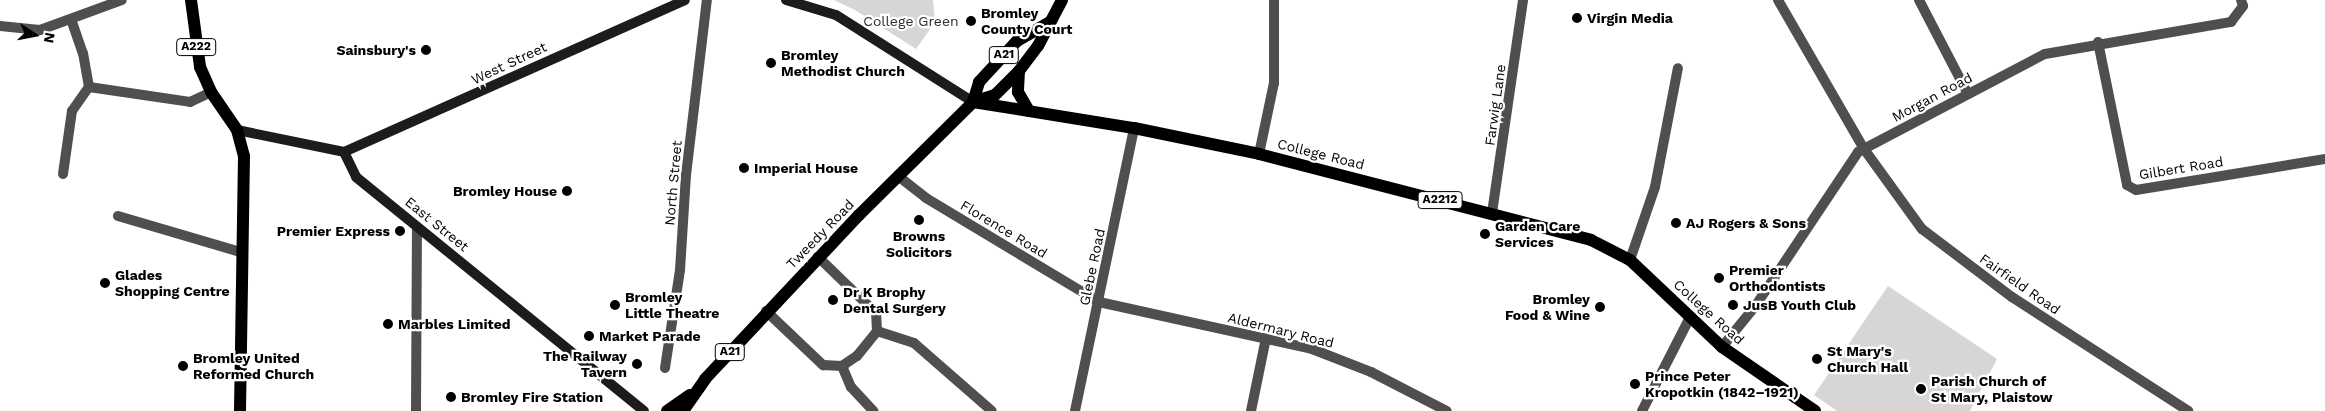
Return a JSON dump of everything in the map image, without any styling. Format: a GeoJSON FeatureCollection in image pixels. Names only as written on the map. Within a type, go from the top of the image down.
{"type":"FeatureCollection","features":[{"type":"Feature","properties":{"kind":"main road","name":"A222"},"geometry":{"type":"LineString","coordinates":[[191,0],[196,48],[211,92],[237,130],[244,163],[240,252],[240,411]]}},
{"type":"Feature","properties":{"kind":"main road","name":"Tweedy Road"},"geometry":{"type":"LineString","coordinates":[[683,411],[694,392],[818,256],[973,102],[995,95],[1019,71],[1038,46],[1062,0]]}},
{"type":"Feature","properties":{"kind":"main road","name":"Tweedy Road"},"geometry":{"type":"LineString","coordinates":[[973,102],[979,82],[1017,41],[1050,22]]}},
{"type":"Feature","properties":{"kind":"main road"},"geometry":{"type":"LineString","coordinates":[[1019,71],[1018,92],[1029,111]]}},
{"type":"Feature","properties":{"kind":"main road","name":"College Road"},"geometry":{"type":"LineString","coordinates":[[973,102],[1134,128],[1260,154],[1592,240],[1630,260],[1722,347],[1815,411]]}},
{"type":"Feature","properties":{"kind":"main road","name":"Tweedy Road"},"geometry":{"type":"LineString","coordinates":[[667,411],[694,392]]}},
{"type":"Feature","properties":{"kind":"street"},"geometry":{"type":"LineString","coordinates":[[0,26],[40,30],[122,0]]}},
{"type":"Feature","properties":{"kind":"street","name":"West Street"},"geometry":{"type":"LineString","coordinates":[[344,152],[685,0]]}},
{"type":"Feature","properties":{"kind":"street","name":"North Street"},"geometry":{"type":"LineString","coordinates":[[665,368],[680,270],[686,174],[707,0]]}},
{"type":"Feature","properties":{"kind":"street","name":"College Road"},"geometry":{"type":"LineString","coordinates":[[786,0],[836,15],[973,102]]}},
{"type":"Feature","properties":{"kind":"street"},"geometry":{"type":"LineString","coordinates":[[1260,154],[1274,83],[1274,0]]}},
{"type":"Feature","properties":{"kind":"street","name":"Farwig Lane"},"geometry":{"type":"LineString","coordinates":[[1492,213],[1524,0]]}},
{"type":"Feature","properties":{"kind":"street","name":"Fairfield Road"},"geometry":{"type":"LineString","coordinates":[[1778,0],[1864,149],[1922,229],[2012,297],[2188,411]]}},
{"type":"Feature","properties":{"kind":"street"},"geometry":{"type":"LineString","coordinates":[[1919,0],[1968,94]]}},
{"type":"Feature","properties":{"kind":"street","name":"Morgan Road"},"geometry":{"type":"LineString","coordinates":[[1722,347],[1756,306],[1858,152],[2045,54],[2098,42],[2231,22],[2242,3]]}},
{"type":"Feature","properties":{"kind":"street"},"geometry":{"type":"LineString","coordinates":[[63,174],[72,112],[89,87],[83,54],[71,19]]}},
{"type":"Feature","properties":{"kind":"street","name":"Gilbert Road"},"geometry":{"type":"LineString","coordinates":[[2098,42],[2127,185],[2136,190],[2325,159]]}},
{"type":"Feature","properties":{"kind":"street"},"geometry":{"type":"LineString","coordinates":[[1630,260],[1655,187],[1678,68]]}},
{"type":"Feature","properties":{"kind":"street"},"geometry":{"type":"LineString","coordinates":[[89,87],[190,102],[211,92]]}},
{"type":"Feature","properties":{"kind":"street","name":"Glebe Road"},"geometry":{"type":"LineString","coordinates":[[1075,411],[1134,128]]}},
{"type":"Feature","properties":{"kind":"street"},"geometry":{"type":"LineString","coordinates":[[237,130],[344,152]]}},
{"type":"Feature","properties":{"kind":"street","name":"East Street"},"geometry":{"type":"LineString","coordinates":[[344,152],[356,177],[644,411]]}},
{"type":"Feature","properties":{"kind":"street","name":"Florence Road"},"geometry":{"type":"LineString","coordinates":[[898,176],[926,198],[1099,302]]}},
{"type":"Feature","properties":{"kind":"street"},"geometry":{"type":"LineString","coordinates":[[118,216],[240,252]]}},
{"type":"Feature","properties":{"kind":"street"},"geometry":{"type":"LineString","coordinates":[[416,411],[417,227]]}},
{"type":"Feature","properties":{"kind":"street"},"geometry":{"type":"LineString","coordinates":[[766,311],[823,365],[842,366],[857,356],[877,331],[878,322],[873,306],[818,256]]}},
{"type":"Feature","properties":{"kind":"street","name":"Aldermary Road"},"geometry":{"type":"LineString","coordinates":[[1099,302],[1266,338],[1336,357],[1447,411]]}},
{"type":"Feature","properties":{"kind":"street"},"geometry":{"type":"LineString","coordinates":[[1642,411],[1690,317]]}},
{"type":"Feature","properties":{"kind":"street"},"geometry":{"type":"LineString","coordinates":[[877,331],[914,343],[992,411]]}},
{"type":"Feature","properties":{"kind":"street"},"geometry":{"type":"LineString","coordinates":[[1251,411],[1266,338]]}},
{"type":"Feature","properties":{"kind":"street"},"geometry":{"type":"LineString","coordinates":[[842,366],[851,387],[873,411]]}},
{"type":"Feature","properties":{"kind":"green space","name":"College Green"},"geometry":{"type":"Polygon","coordinates":[[[834,0],[933,0],[935,22],[916,49],[855,10],[834,0]]]}},
{"type":"Feature","properties":{"kind":"green space"},"geometry":{"type":"Polygon","coordinates":[[[1888,286],[1997,359],[1970,411],[1837,411],[1814,395],[1888,286]]]}},
{"type":"Feature","properties":{"kind":"place","name":"Virgin Media"},"geometry":{"type":"Point","coordinates":[1577,18]}},
{"type":"Feature","properties":{"kind":"place","name":"Bromley County Court"},"geometry":{"type":"Point","coordinates":[971,21]}},
{"type":"Feature","properties":{"kind":"place","name":"Sainsbury's"},"geometry":{"type":"Point","coordinates":[426,50]}},
{"type":"Feature","properties":{"kind":"place","name":"Bromley Methodist Church"},"geometry":{"type":"Point","coordinates":[771,63]}},
{"type":"Feature","properties":{"kind":"place","name":"Imperial House"},"geometry":{"type":"Point","coordinates":[744,168]}},
{"type":"Feature","properties":{"kind":"place","name":"Bromley House"},"geometry":{"type":"Point","coordinates":[567,191]}},
{"type":"Feature","properties":{"kind":"place","name":"Browns Solicitors"},"geometry":{"type":"Point","coordinates":[919,220]}},
{"type":"Feature","properties":{"kind":"place","name":"AJ Rogers & Sons"},"geometry":{"type":"Point","coordinates":[1676,223]}},
{"type":"Feature","properties":{"kind":"place","name":"Premier Express"},"geometry":{"type":"Point","coordinates":[400,231]}},
{"type":"Feature","properties":{"kind":"place","name":"Garden Care Services"},"geometry":{"type":"Point","coordinates":[1485,234]}},
{"type":"Feature","properties":{"kind":"place","name":"Premier Orthodontists"},"geometry":{"type":"Point","coordinates":[1719,278]}},
{"type":"Feature","properties":{"kind":"place","name":"Glades Shopping Centre"},"geometry":{"type":"Point","coordinates":[105,283]}},
{"type":"Feature","properties":{"kind":"place","name":"Dr K Brophy Dental Surgery"},"geometry":{"type":"Point","coordinates":[833,300]}},
{"type":"Feature","properties":{"kind":"place","name":"Bromley Little Theatre"},"geometry":{"type":"Point","coordinates":[615,305]}},
{"type":"Feature","properties":{"kind":"place","name":"JusB Youth Club"},"geometry":{"type":"Point","coordinates":[1733,305]}},
{"type":"Feature","properties":{"kind":"place","name":"Bromley Food & Wine"},"geometry":{"type":"Point","coordinates":[1600,307]}},
{"type":"Feature","properties":{"kind":"place","name":"Marbles Limited"},"geometry":{"type":"Point","coordinates":[388,324]}},
{"type":"Feature","properties":{"kind":"place","name":"Market Parade"},"geometry":{"type":"Point","coordinates":[589,336]}},
{"type":"Feature","properties":{"kind":"place","name":"St Mary's Church Hall"},"geometry":{"type":"Point","coordinates":[1817,359]}},
{"type":"Feature","properties":{"kind":"place","name":"The Railway Tavern"},"geometry":{"type":"Point","coordinates":[637,364]}},
{"type":"Feature","properties":{"kind":"place","name":"Bromley United Reformed Church"},"geometry":{"type":"Point","coordinates":[183,366]}},
{"type":"Feature","properties":{"kind":"place","name":"Prince Peter Kropotkin (1842–1921)"},"geometry":{"type":"Point","coordinates":[1635,384]}},
{"type":"Feature","properties":{"kind":"place","name":"Parish Church of St Mary, Plaistow"},"geometry":{"type":"Point","coordinates":[1921,389]}},
{"type":"Feature","properties":{"kind":"place","name":"Bromley Fire Station"},"geometry":{"type":"Point","coordinates":[451,397]}}]}
